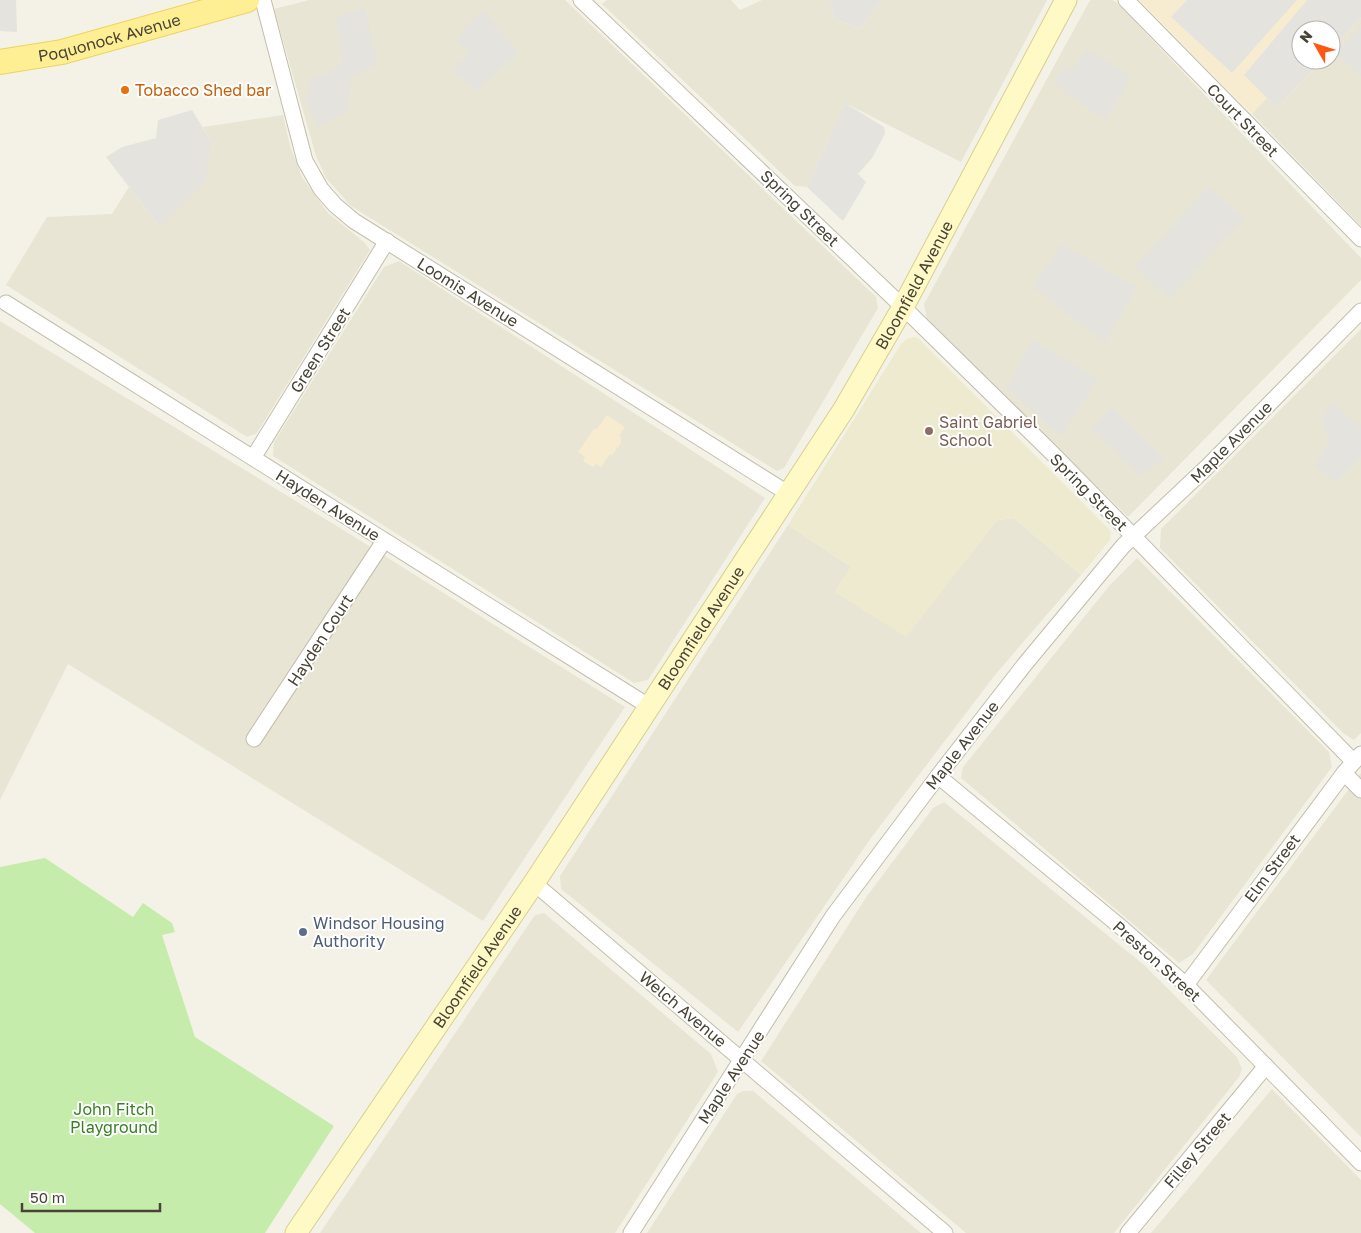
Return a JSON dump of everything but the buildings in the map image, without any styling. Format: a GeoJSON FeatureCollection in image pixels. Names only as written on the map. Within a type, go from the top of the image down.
{"type":"FeatureCollection","features":[{"type":"Feature","properties":{"kind":"main road","name":"Poquonock Avenue"},"geometry":{"type":"LineString","coordinates":[[0,62],[62,52],[247,0]]}},
{"type":"Feature","properties":{"kind":"main road","name":"Bloomfield Avenue"},"geometry":{"type":"LineString","coordinates":[[296,1233],[534,883],[844,408],[903,307],[1066,0]]}},
{"type":"Feature","properties":{"kind":"street","name":"Loomis Avenue"},"geometry":{"type":"LineString","coordinates":[[263,0],[305,161],[321,189],[335,205],[354,221],[788,494]]}},
{"type":"Feature","properties":{"kind":"street","name":"Spring Street"},"geometry":{"type":"LineString","coordinates":[[581,0],[903,307],[1133,536],[1353,763],[1361,790]]}},
{"type":"Feature","properties":{"kind":"street","name":"Court Street"},"geometry":{"type":"LineString","coordinates":[[1126,0],[1361,240]]}},
{"type":"Feature","properties":{"kind":"street","name":"Green Street"},"geometry":{"type":"LineString","coordinates":[[252,458],[387,241]]}},
{"type":"Feature","properties":{"kind":"street","name":"Hayden Avenue"},"geometry":{"type":"LineString","coordinates":[[6,303],[650,708]]}},
{"type":"Feature","properties":{"kind":"street","name":"Maple Avenue"},"geometry":{"type":"LineString","coordinates":[[631,1233],[833,916],[938,776],[1064,614],[1133,536],[1208,466],[1361,311]]}},
{"type":"Feature","properties":{"kind":"street","name":"Hayden Court"},"geometry":{"type":"LineString","coordinates":[[254,739],[384,541]]}},
{"type":"Feature","properties":{"kind":"street","name":"Elm Street"},"geometry":{"type":"LineString","coordinates":[[1186,985],[1353,763]]}},
{"type":"Feature","properties":{"kind":"street","name":"Preston Street"},"geometry":{"type":"LineString","coordinates":[[938,776],[1122,928],[1186,985],[1361,1163]]}},
{"type":"Feature","properties":{"kind":"street","name":"Welch Avenue"},"geometry":{"type":"LineString","coordinates":[[534,883],[945,1233]]}},
{"type":"Feature","properties":{"kind":"street","name":"Filley Street"},"geometry":{"type":"LineString","coordinates":[[1128,1233],[1266,1066]]}},
{"type":"Feature","properties":{"kind":"shaded area"},"geometry":{"type":"Polygon","coordinates":[[[0,0],[16,0],[17,32],[0,31],[0,0]]]}},
{"type":"Feature","properties":{"kind":"shaded area"},"geometry":{"type":"Polygon","coordinates":[[[309,0],[565,0],[876,297],[878,308],[784,468],[777,471],[351,206],[326,178],[316,156],[274,9],[309,0]]]}},
{"type":"Feature","properties":{"kind":"shaded area"},"geometry":{"type":"Polygon","coordinates":[[[607,0],[731,0],[740,10],[762,0],[829,0],[835,19],[860,29],[882,0],[1047,0],[961,162],[845,103],[807,187],[795,186],[602,4],[607,0]]]}},
{"type":"Feature","properties":{"kind":"shaded area"},"geometry":{"type":"Polygon","coordinates":[[[829,0],[882,0],[860,29],[835,19],[829,0]]]}},
{"type":"Feature","properties":{"kind":"shaded area"},"geometry":{"type":"Polygon","coordinates":[[[1091,0],[1112,0],[1116,2],[1361,258],[1361,280],[1128,517],[927,320],[924,304],[1091,0]]]}},
{"type":"Feature","properties":{"kind":"shaded area"},"geometry":{"type":"Polygon","coordinates":[[[1139,0],[1361,0],[1361,18],[1341,39],[1341,20],[1291,20],[1291,70],[1313,70],[1277,108],[1267,98],[1252,114],[1139,0]]]}},
{"type":"Feature","properties":{"kind":"shaded area"},"geometry":{"type":"Polygon","coordinates":[[[1187,0],[1297,0],[1232,73],[1171,17],[1187,0]]]}},
{"type":"Feature","properties":{"kind":"shaded area"},"geometry":{"type":"Polygon","coordinates":[[[1307,0],[1361,0],[1361,18],[1341,39],[1341,20],[1291,20],[1291,70],[1313,70],[1277,108],[1244,75],[1307,0]]]}},
{"type":"Feature","properties":{"kind":"shaded area"},"geometry":{"type":"Polygon","coordinates":[[[365,8],[377,63],[352,78],[348,111],[318,128],[305,98],[312,88],[308,79],[330,72],[342,64],[336,17],[365,8]]]}},
{"type":"Feature","properties":{"kind":"shaded area"},"geometry":{"type":"Polygon","coordinates":[[[482,10],[519,52],[477,91],[452,71],[469,53],[456,39],[482,10]]]}},
{"type":"Feature","properties":{"kind":"shaded area"},"geometry":{"type":"Polygon","coordinates":[[[1361,18],[1361,226],[1252,114],[1267,97],[1277,108],[1313,70],[1341,70],[1341,39],[1361,18]]]}},
{"type":"Feature","properties":{"kind":"shaded area"},"geometry":{"type":"Polygon","coordinates":[[[1361,26],[1361,75],[1341,57],[1341,48],[1361,26]]]}},
{"type":"Feature","properties":{"kind":"shaded area"},"geometry":{"type":"Polygon","coordinates":[[[1087,49],[1131,77],[1106,121],[1054,84],[1064,66],[1071,72],[1087,49]]]}},
{"type":"Feature","properties":{"kind":"shaded area"},"geometry":{"type":"Polygon","coordinates":[[[845,103],[884,127],[885,134],[872,158],[858,174],[866,182],[843,221],[807,187],[845,103]]]}},
{"type":"Feature","properties":{"kind":"shaded area"},"geometry":{"type":"Polygon","coordinates":[[[192,110],[211,141],[205,183],[160,227],[106,157],[122,147],[156,138],[158,120],[192,110]]]}},
{"type":"Feature","properties":{"kind":"shaded area"},"geometry":{"type":"Polygon","coordinates":[[[283,115],[290,146],[302,177],[328,213],[364,242],[370,250],[257,433],[247,437],[6,285],[47,217],[112,214],[129,187],[160,227],[211,141],[203,127],[283,115]]]}},
{"type":"Feature","properties":{"kind":"shaded area"},"geometry":{"type":"Polygon","coordinates":[[[1209,187],[1245,219],[1169,298],[1134,267],[1209,187]]]}},
{"type":"Feature","properties":{"kind":"shaded area"},"geometry":{"type":"Polygon","coordinates":[[[1061,244],[1137,287],[1105,342],[1033,287],[1061,244]]]}},
{"type":"Feature","properties":{"kind":"shaded area"},"geometry":{"type":"Polygon","coordinates":[[[399,261],[765,498],[648,680],[634,683],[273,456],[274,442],[384,267],[399,261]]]}},
{"type":"Feature","properties":{"kind":"shaded area"},"geometry":{"type":"Polygon","coordinates":[[[0,321],[345,531],[625,707],[483,921],[68,664],[0,800],[0,321]]]}},
{"type":"Feature","properties":{"kind":"shaded area"},"geometry":{"type":"Polygon","coordinates":[[[1361,329],[1361,733],[1354,740],[1343,733],[1160,548],[1161,529],[1361,329]]]}},
{"type":"Feature","properties":{"kind":"shaded area","name":"Saint Gabriel School"},"geometry":{"type":"Polygon","coordinates":[[[913,337],[918,338],[1111,531],[1110,540],[1081,575],[1014,518],[997,520],[906,637],[835,592],[851,567],[788,525],[901,344],[913,337]]]}},
{"type":"Feature","properties":{"kind":"shaded area"},"geometry":{"type":"Polygon","coordinates":[[[1033,340],[1098,379],[1061,436],[1006,388],[1033,340]]]}},
{"type":"Feature","properties":{"kind":"shaded area"},"geometry":{"type":"Polygon","coordinates":[[[1332,403],[1361,426],[1361,457],[1336,482],[1315,466],[1329,443],[1322,419],[1332,403]]]}},
{"type":"Feature","properties":{"kind":"shaded area"},"geometry":{"type":"Polygon","coordinates":[[[1112,407],[1165,460],[1140,475],[1091,429],[1112,407]]]}},
{"type":"Feature","properties":{"kind":"shaded area"},"geometry":{"type":"Polygon","coordinates":[[[607,415],[625,427],[619,436],[621,437],[621,443],[601,467],[596,464],[593,467],[583,461],[585,457],[578,452],[594,429],[597,429],[607,415]]]}},
{"type":"Feature","properties":{"kind":"shaded area"},"geometry":{"type":"Polygon","coordinates":[[[1014,518],[1081,575],[995,675],[871,838],[738,1032],[561,889],[560,876],[788,525],[851,567],[835,592],[906,636],[997,520],[1014,518]]]}},
{"type":"Feature","properties":{"kind":"shaded area"},"geometry":{"type":"Polygon","coordinates":[[[1137,558],[1329,752],[1332,767],[1193,954],[1179,963],[961,778],[963,767],[1110,585],[1137,558]]]}},
{"type":"Feature","properties":{"kind":"shaded area"},"geometry":{"type":"Polygon","coordinates":[[[1361,773],[1361,1137],[1206,980],[1361,773]]]}},
{"type":"Feature","properties":{"kind":"shaded area"},"geometry":{"type":"Polygon","coordinates":[[[944,802],[1144,965],[1237,1057],[1242,1069],[1239,1077],[1114,1233],[966,1233],[761,1061],[867,896],[933,808],[944,802]]]}},
{"type":"Feature","properties":{"kind":"shaded area"},"geometry":{"type":"Polygon","coordinates":[[[544,913],[711,1054],[718,1072],[615,1233],[320,1233],[535,915],[544,913]]]}},
{"type":"Feature","properties":{"kind":"shaded area"},"geometry":{"type":"Polygon","coordinates":[[[1272,1089],[1361,1180],[1361,1233],[1151,1233],[1272,1089]]]}},
{"type":"Feature","properties":{"kind":"shaded area"},"geometry":{"type":"Polygon","coordinates":[[[743,1091],[753,1091],[921,1233],[647,1233],[737,1094],[743,1091]]]}},
{"type":"Feature","properties":{"kind":"green space","name":"John Fitch Playground"},"geometry":{"type":"Polygon","coordinates":[[[45,858],[133,917],[143,903],[172,923],[175,932],[162,935],[195,1037],[334,1126],[265,1233],[35,1233],[0,1204],[0,867],[45,858]]]}},
{"type":"Feature","properties":{"kind":"place","name":"Tobacco Shed bar"},"geometry":{"type":"Point","coordinates":[125,90]}},
{"type":"Feature","properties":{"kind":"place","name":"Saint Gabriel School"},"geometry":{"type":"Point","coordinates":[929,431]}},
{"type":"Feature","properties":{"kind":"place","name":"Windsor Housing Authority"},"geometry":{"type":"Point","coordinates":[303,932]}}]}
